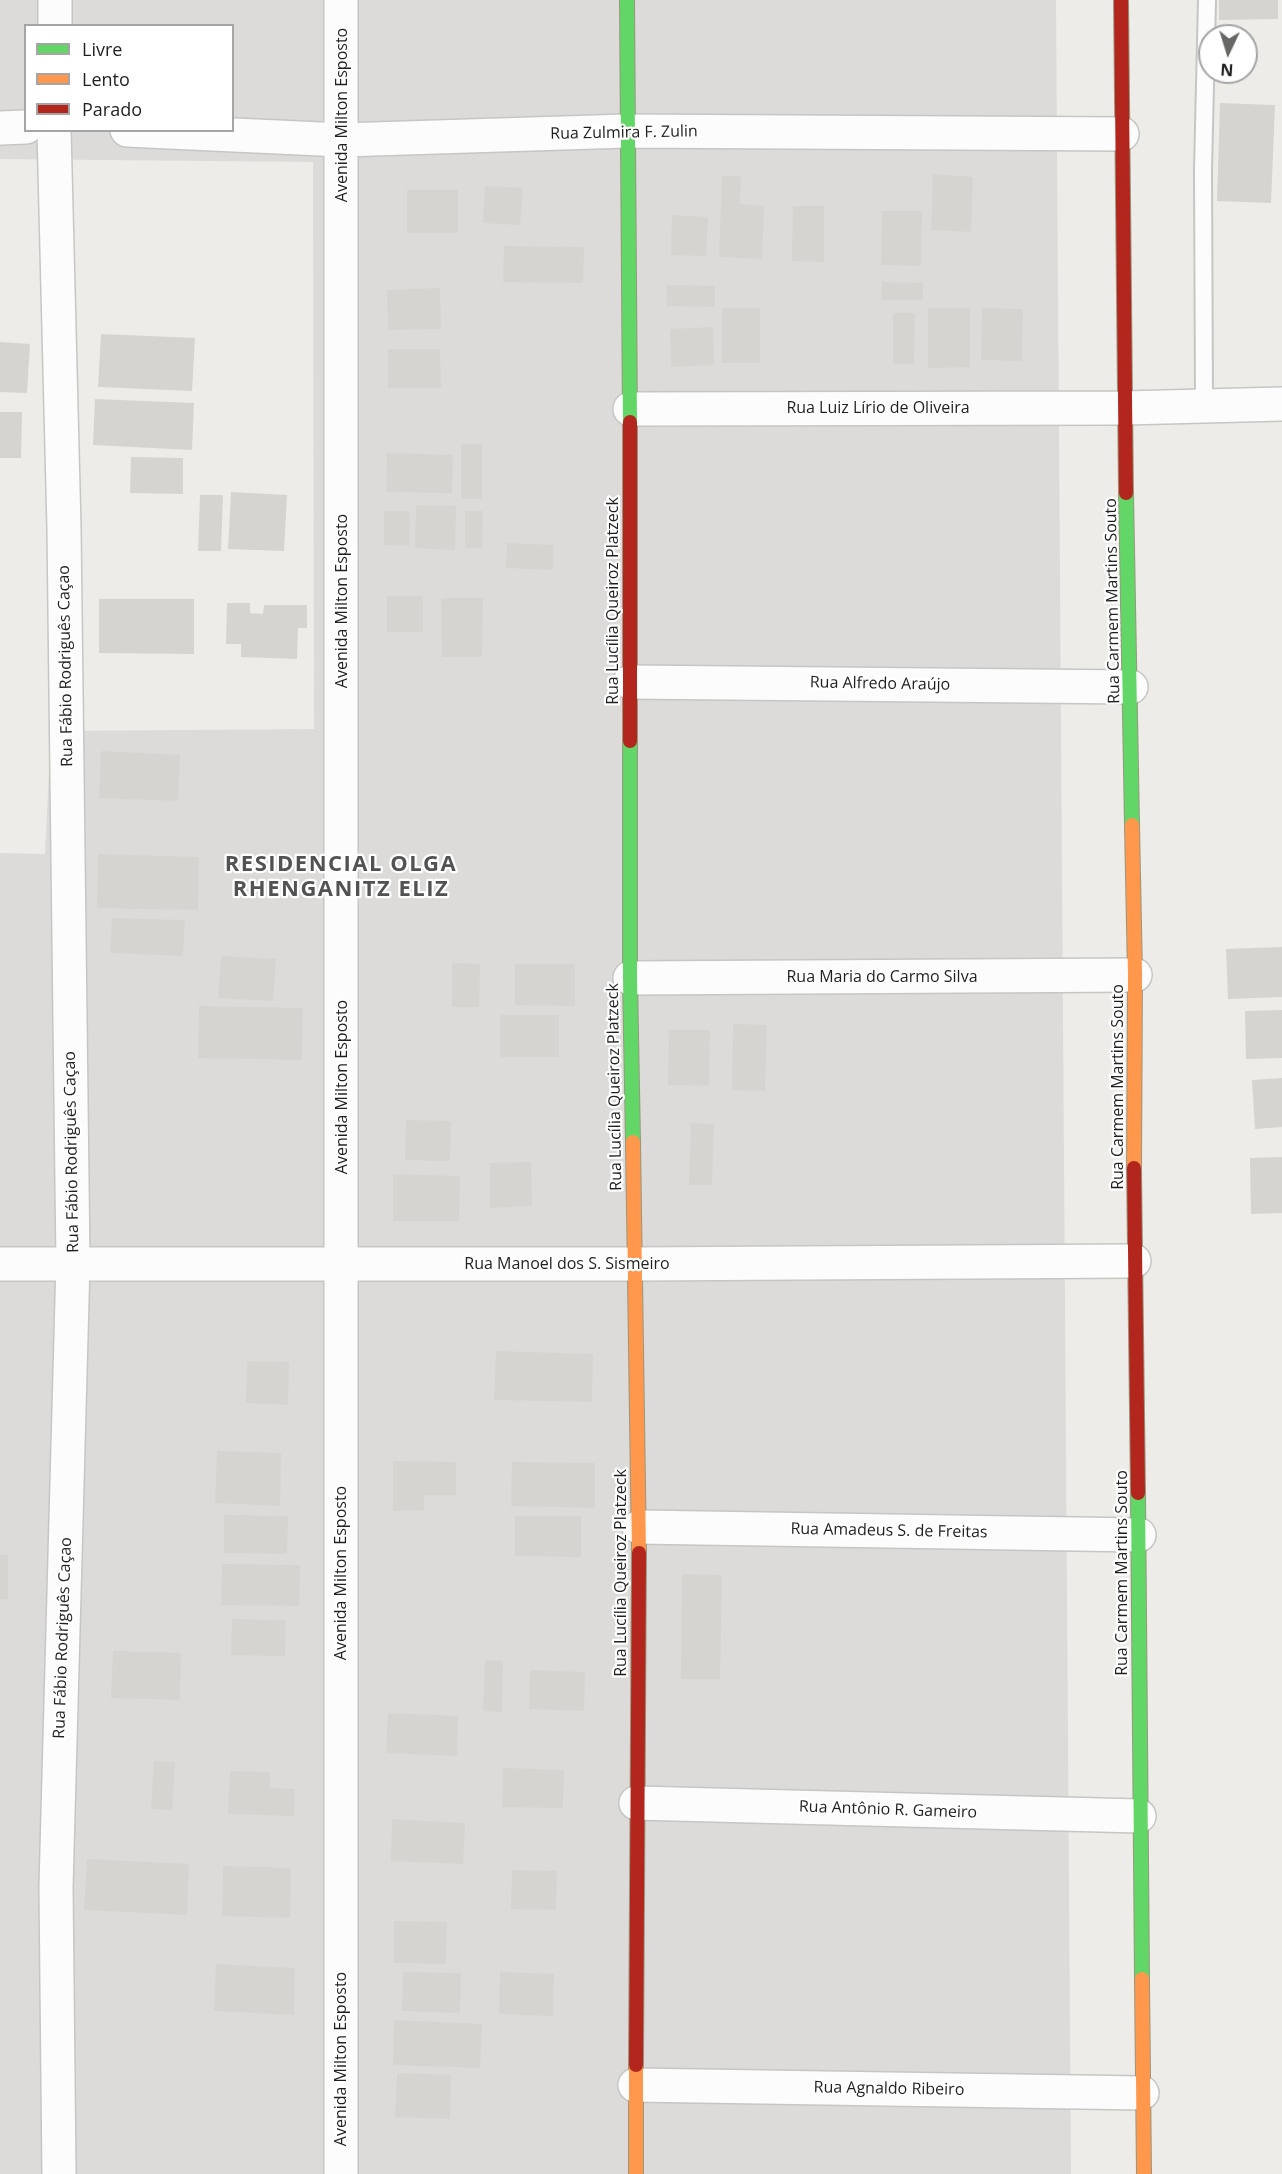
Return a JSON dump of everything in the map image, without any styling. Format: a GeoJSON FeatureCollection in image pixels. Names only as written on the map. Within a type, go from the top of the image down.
{"type":"FeatureCollection","features":[{"type":"Feature","properties":{"kind":"street"},"geometry":{"type":"LineString","coordinates":[[55,0],[55,24]]}},
{"type":"Feature","properties":{"kind":"street","name":"Avenida Milton Esposto"},"geometry":{"type":"LineString","coordinates":[[341,0],[341,2174]]}},
{"type":"Feature","properties":{"kind":"street","name":"Rua Lucília Queiroz Platzeck"},"geometry":{"type":"LineString","coordinates":[[627,0],[630,978],[639,1527],[636,2174]]}},
{"type":"Feature","properties":{"kind":"street","name":"Rua Carmem Martins Souto"},"geometry":{"type":"LineString","coordinates":[[1121,0],[1125,408],[1135,975],[1134,1261],[1139,1535],[1139,1816],[1144,2174]]}},
{"type":"Feature","properties":{"kind":"street"},"geometry":{"type":"LineString","coordinates":[[0,128],[24,128]]}},
{"type":"Feature","properties":{"kind":"street","name":"Rua Zulmira F. Zulin"},"geometry":{"type":"LineString","coordinates":[[170,132],[342,140],[627,131],[1122,134]]}},
{"type":"Feature","properties":{"kind":"street","name":"Rua Fábio Rodriguês Caçao"},"geometry":{"type":"LineString","coordinates":[[54,132],[64,528],[73,1263],[56,1887],[59,2174]]}},
{"type":"Feature","properties":{"kind":"street","name":"Rua Luiz Lírio de Oliveira"},"geometry":{"type":"LineString","coordinates":[[630,409],[1125,408],[1282,404]]}},
{"type":"Feature","properties":{"kind":"street","name":"Rua Alfredo Araújo"},"geometry":{"type":"LineString","coordinates":[[630,682],[1131,687]]}},
{"type":"Feature","properties":{"kind":"street","name":"Rua Maria do Carmo Silva"},"geometry":{"type":"LineString","coordinates":[[630,978],[1135,975]]}},
{"type":"Feature","properties":{"kind":"street","name":"Rua Manoel dos S. Sismeiro"},"geometry":{"type":"LineString","coordinates":[[0,1264],[1134,1261]]}},
{"type":"Feature","properties":{"kind":"street","name":"Rua Amadeus S. de Freitas"},"geometry":{"type":"LineString","coordinates":[[639,1527],[1139,1535]]}},
{"type":"Feature","properties":{"kind":"street","name":"Rua Antônio R. Gameiro"},"geometry":{"type":"LineString","coordinates":[[636,1803],[1139,1816]]}},
{"type":"Feature","properties":{"kind":"street","name":"Rua Agnaldo Ribeiro"},"geometry":{"type":"LineString","coordinates":[[635,2085],[1142,2093]]}},
{"type":"Feature","properties":{"kind":"lane"},"geometry":{"type":"LineString","coordinates":[[1204,405],[1203,170],[1207,0]]}},
{"type":"Feature","properties":{"kind":"shaded area"},"geometry":{"type":"Polygon","coordinates":[[[0,0],[1056,0],[1071,2174],[0,2174],[0,853],[45,854],[51,731],[314,729],[313,162],[0,159],[0,0]]]}},
{"type":"Feature","properties":{"kind":"shaded area"},"geometry":{"type":"Polygon","coordinates":[[[164,1067],[242,1069],[260,1105],[230,1115],[248,1163],[228,1177],[216,1167],[197,1166],[185,1174],[166,1165],[168,1126],[142,1114],[164,1067]]]}},
{"type":"Feature","properties":{"kind":"building"},"geometry":{"type":"Polygon","coordinates":[[[1219,0],[1278,0],[1278,19],[1219,20],[1219,0]]]}},
{"type":"Feature","properties":{"kind":"building"},"geometry":{"type":"Polygon","coordinates":[[[1220,103],[1275,105],[1271,203],[1217,201],[1220,103]]]}},
{"type":"Feature","properties":{"kind":"building"},"geometry":{"type":"Polygon","coordinates":[[[933,174],[973,177],[971,232],[931,230],[933,174]]]}},
{"type":"Feature","properties":{"kind":"building"},"geometry":{"type":"Polygon","coordinates":[[[722,176],[741,176],[740,204],[764,206],[762,259],[719,257],[722,176]]]}},
{"type":"Feature","properties":{"kind":"building"},"geometry":{"type":"Polygon","coordinates":[[[485,186],[523,188],[520,225],[483,223],[485,186]]]}},
{"type":"Feature","properties":{"kind":"building"},"geometry":{"type":"Polygon","coordinates":[[[407,190],[458,190],[458,233],[407,233],[407,190]]]}},
{"type":"Feature","properties":{"kind":"building"},"geometry":{"type":"Polygon","coordinates":[[[793,206],[824,206],[824,262],[792,261],[793,206]]]}},
{"type":"Feature","properties":{"kind":"building"},"geometry":{"type":"Polygon","coordinates":[[[882,211],[922,211],[921,266],[881,265],[882,211]]]}},
{"type":"Feature","properties":{"kind":"building"},"geometry":{"type":"Polygon","coordinates":[[[672,215],[708,217],[706,256],[671,255],[672,215]]]}},
{"type":"Feature","properties":{"kind":"building"},"geometry":{"type":"Polygon","coordinates":[[[504,246],[584,247],[583,283],[503,282],[504,246]]]}},
{"type":"Feature","properties":{"kind":"building"},"geometry":{"type":"Polygon","coordinates":[[[882,282],[923,283],[923,300],[881,300],[882,282]]]}},
{"type":"Feature","properties":{"kind":"building"},"geometry":{"type":"Polygon","coordinates":[[[667,285],[715,286],[715,307],[666,306],[667,285]]]}},
{"type":"Feature","properties":{"kind":"building"},"geometry":{"type":"Polygon","coordinates":[[[440,288],[441,329],[388,330],[387,290],[440,288]]]}},
{"type":"Feature","properties":{"kind":"building"},"geometry":{"type":"Polygon","coordinates":[[[722,308],[760,308],[760,363],[722,363],[722,308]]]}},
{"type":"Feature","properties":{"kind":"building"},"geometry":{"type":"Polygon","coordinates":[[[928,308],[970,308],[970,367],[928,368],[928,308]]]}},
{"type":"Feature","properties":{"kind":"building"},"geometry":{"type":"Polygon","coordinates":[[[982,308],[1023,309],[1022,361],[981,360],[982,308]]]}},
{"type":"Feature","properties":{"kind":"building"},"geometry":{"type":"Polygon","coordinates":[[[893,313],[915,313],[914,364],[893,364],[893,313]]]}},
{"type":"Feature","properties":{"kind":"building"},"geometry":{"type":"Polygon","coordinates":[[[713,327],[714,365],[671,367],[670,329],[713,327]]]}},
{"type":"Feature","properties":{"kind":"building"},"geometry":{"type":"Polygon","coordinates":[[[101,334],[195,338],[192,391],[98,387],[101,334]]]}},
{"type":"Feature","properties":{"kind":"building"},"geometry":{"type":"Polygon","coordinates":[[[0,342],[30,344],[27,393],[0,392],[0,342]]]}},
{"type":"Feature","properties":{"kind":"building"},"geometry":{"type":"Polygon","coordinates":[[[388,349],[440,349],[441,388],[388,388],[388,349]]]}},
{"type":"Feature","properties":{"kind":"building"},"geometry":{"type":"Polygon","coordinates":[[[95,399],[194,403],[192,450],[93,445],[95,399]]]}},
{"type":"Feature","properties":{"kind":"building"},"geometry":{"type":"Polygon","coordinates":[[[0,412],[22,412],[21,458],[0,458],[0,412]]]}},
{"type":"Feature","properties":{"kind":"building"},"geometry":{"type":"Polygon","coordinates":[[[461,444],[482,444],[482,499],[461,499],[461,444]]]}},
{"type":"Feature","properties":{"kind":"building"},"geometry":{"type":"Polygon","coordinates":[[[387,453],[453,455],[452,493],[386,492],[387,453]]]}},
{"type":"Feature","properties":{"kind":"building"},"geometry":{"type":"Polygon","coordinates":[[[131,457],[183,458],[183,494],[130,493],[131,457]]]}},
{"type":"Feature","properties":{"kind":"building"},"geometry":{"type":"Polygon","coordinates":[[[231,492],[287,495],[284,551],[228,549],[231,492]]]}},
{"type":"Feature","properties":{"kind":"building"},"geometry":{"type":"Polygon","coordinates":[[[200,495],[223,495],[221,551],[198,551],[200,495]]]}},
{"type":"Feature","properties":{"kind":"building"},"geometry":{"type":"Polygon","coordinates":[[[416,505],[456,506],[455,550],[415,548],[416,505]]]}},
{"type":"Feature","properties":{"kind":"building"},"geometry":{"type":"Polygon","coordinates":[[[384,511],[410,511],[409,546],[384,545],[384,511]]]}},
{"type":"Feature","properties":{"kind":"building"},"geometry":{"type":"Polygon","coordinates":[[[465,511],[483,511],[482,548],[465,548],[465,511]]]}},
{"type":"Feature","properties":{"kind":"building"},"geometry":{"type":"Polygon","coordinates":[[[507,543],[554,545],[553,570],[506,568],[507,543]]]}},
{"type":"Feature","properties":{"kind":"building"},"geometry":{"type":"Polygon","coordinates":[[[387,596],[423,596],[423,632],[387,632],[387,596]]]}},
{"type":"Feature","properties":{"kind":"building"},"geometry":{"type":"Polygon","coordinates":[[[441,598],[483,598],[482,657],[442,657],[441,598]]]}},
{"type":"Feature","properties":{"kind":"building"},"geometry":{"type":"Polygon","coordinates":[[[99,599],[194,599],[194,654],[99,653],[99,599]]]}},
{"type":"Feature","properties":{"kind":"building"},"geometry":{"type":"Polygon","coordinates":[[[227,603],[250,603],[250,613],[263,614],[264,605],[307,605],[307,628],[298,628],[297,659],[241,657],[241,644],[226,644],[227,603]]]}},
{"type":"Feature","properties":{"kind":"building"},"geometry":{"type":"Polygon","coordinates":[[[101,751],[180,755],[178,801],[99,798],[101,751]]]}},
{"type":"Feature","properties":{"kind":"building"},"geometry":{"type":"Polygon","coordinates":[[[98,854],[199,857],[198,910],[97,908],[98,854]]]}},
{"type":"Feature","properties":{"kind":"building"},"geometry":{"type":"Polygon","coordinates":[[[112,918],[185,920],[183,956],[110,953],[112,918]]]}},
{"type":"Feature","properties":{"kind":"building"},"geometry":{"type":"Polygon","coordinates":[[[1282,947],[1282,997],[1228,999],[1226,949],[1282,947]]]}},
{"type":"Feature","properties":{"kind":"building"},"geometry":{"type":"Polygon","coordinates":[[[221,956],[276,959],[273,1001],[218,998],[221,956]]]}},
{"type":"Feature","properties":{"kind":"building"},"geometry":{"type":"Polygon","coordinates":[[[452,963],[480,964],[479,1007],[452,1007],[452,963]]]}},
{"type":"Feature","properties":{"kind":"building"},"geometry":{"type":"Polygon","coordinates":[[[515,964],[575,964],[575,1006],[515,1005],[515,964]]]}},
{"type":"Feature","properties":{"kind":"building"},"geometry":{"type":"Polygon","coordinates":[[[199,1006],[303,1008],[302,1060],[198,1058],[199,1006]]]}},
{"type":"Feature","properties":{"kind":"building"},"geometry":{"type":"Polygon","coordinates":[[[1282,1010],[1282,1058],[1246,1059],[1245,1011],[1282,1010]]]}},
{"type":"Feature","properties":{"kind":"building"},"geometry":{"type":"Polygon","coordinates":[[[500,1015],[559,1015],[559,1057],[500,1057],[500,1015]]]}},
{"type":"Feature","properties":{"kind":"building"},"geometry":{"type":"Polygon","coordinates":[[[733,1024],[767,1025],[765,1091],[732,1090],[733,1024]]]}},
{"type":"Feature","properties":{"kind":"building"},"geometry":{"type":"Polygon","coordinates":[[[669,1030],[710,1030],[709,1086],[668,1085],[669,1030]]]}},
{"type":"Feature","properties":{"kind":"building"},"geometry":{"type":"Polygon","coordinates":[[[1282,1078],[1282,1127],[1255,1129],[1252,1080],[1282,1078]]]}},
{"type":"Feature","properties":{"kind":"building"},"geometry":{"type":"Polygon","coordinates":[[[406,1120],[451,1121],[450,1161],[405,1160],[406,1120]]]}},
{"type":"Feature","properties":{"kind":"building"},"geometry":{"type":"Polygon","coordinates":[[[691,1123],[714,1124],[712,1185],[689,1185],[691,1123]]]}},
{"type":"Feature","properties":{"kind":"building"},"geometry":{"type":"Polygon","coordinates":[[[1282,1157],[1282,1213],[1251,1214],[1250,1158],[1282,1157]]]}},
{"type":"Feature","properties":{"kind":"building"},"geometry":{"type":"Polygon","coordinates":[[[531,1162],[532,1206],[490,1208],[490,1163],[531,1162]]]}},
{"type":"Feature","properties":{"kind":"building"},"geometry":{"type":"Polygon","coordinates":[[[393,1174],[460,1176],[459,1221],[393,1221],[393,1174]]]}},
{"type":"Feature","properties":{"kind":"building"},"geometry":{"type":"Polygon","coordinates":[[[496,1351],[593,1354],[592,1402],[494,1400],[496,1351]]]}},
{"type":"Feature","properties":{"kind":"building"},"geometry":{"type":"Polygon","coordinates":[[[247,1361],[289,1362],[288,1405],[246,1403],[247,1361]]]}},
{"type":"Feature","properties":{"kind":"building"},"geometry":{"type":"Polygon","coordinates":[[[217,1451],[281,1453],[280,1506],[215,1503],[217,1451]]]}},
{"type":"Feature","properties":{"kind":"building"},"geometry":{"type":"Polygon","coordinates":[[[393,1461],[456,1462],[456,1495],[424,1495],[424,1510],[393,1511],[393,1461]]]}},
{"type":"Feature","properties":{"kind":"building"},"geometry":{"type":"Polygon","coordinates":[[[512,1462],[595,1463],[595,1508],[511,1506],[512,1462]]]}},
{"type":"Feature","properties":{"kind":"building"},"geometry":{"type":"Polygon","coordinates":[[[224,1515],[288,1516],[287,1554],[224,1553],[224,1515]]]}},
{"type":"Feature","properties":{"kind":"building"},"geometry":{"type":"Polygon","coordinates":[[[515,1516],[581,1516],[581,1557],[515,1556],[515,1516]]]}},
{"type":"Feature","properties":{"kind":"building"},"geometry":{"type":"Polygon","coordinates":[[[0,1555],[8,1555],[8,1599],[0,1599],[0,1555]]]}},
{"type":"Feature","properties":{"kind":"building"},"geometry":{"type":"Polygon","coordinates":[[[222,1564],[300,1565],[299,1606],[221,1605],[222,1564]]]}},
{"type":"Feature","properties":{"kind":"building"},"geometry":{"type":"Polygon","coordinates":[[[682,1574],[722,1575],[720,1679],[681,1679],[682,1574]]]}},
{"type":"Feature","properties":{"kind":"building"},"geometry":{"type":"Polygon","coordinates":[[[232,1619],[286,1620],[285,1656],[231,1655],[232,1619]]]}},
{"type":"Feature","properties":{"kind":"building"},"geometry":{"type":"Polygon","coordinates":[[[113,1651],[181,1653],[180,1700],[111,1698],[113,1651]]]}},
{"type":"Feature","properties":{"kind":"building"},"geometry":{"type":"Polygon","coordinates":[[[485,1660],[503,1661],[502,1712],[483,1711],[485,1660]]]}},
{"type":"Feature","properties":{"kind":"building"},"geometry":{"type":"Polygon","coordinates":[[[530,1670],[585,1672],[584,1711],[529,1709],[530,1670]]]}},
{"type":"Feature","properties":{"kind":"building"},"geometry":{"type":"Polygon","coordinates":[[[388,1713],[458,1716],[457,1756],[386,1753],[388,1713]]]}},
{"type":"Feature","properties":{"kind":"building"},"geometry":{"type":"Polygon","coordinates":[[[154,1761],[175,1762],[172,1810],[151,1809],[154,1761]]]}},
{"type":"Feature","properties":{"kind":"building"},"geometry":{"type":"Polygon","coordinates":[[[503,1768],[564,1770],[563,1808],[502,1807],[503,1768]]]}},
{"type":"Feature","properties":{"kind":"building"},"geometry":{"type":"Polygon","coordinates":[[[230,1771],[270,1772],[270,1788],[295,1789],[294,1816],[228,1814],[230,1771]]]}},
{"type":"Feature","properties":{"kind":"building"},"geometry":{"type":"Polygon","coordinates":[[[392,1819],[465,1823],[463,1864],[391,1861],[392,1819]]]}},
{"type":"Feature","properties":{"kind":"building"},"geometry":{"type":"Polygon","coordinates":[[[87,1859],[189,1864],[187,1915],[84,1910],[87,1859]]]}},
{"type":"Feature","properties":{"kind":"building"},"geometry":{"type":"Polygon","coordinates":[[[223,1866],[291,1868],[290,1918],[222,1916],[223,1866]]]}},
{"type":"Feature","properties":{"kind":"building"},"geometry":{"type":"Polygon","coordinates":[[[512,1870],[557,1871],[556,1910],[511,1909],[512,1870]]]}},
{"type":"Feature","properties":{"kind":"building"},"geometry":{"type":"Polygon","coordinates":[[[394,1921],[447,1922],[446,1964],[394,1963],[394,1921]]]}},
{"type":"Feature","properties":{"kind":"building"},"geometry":{"type":"Polygon","coordinates":[[[216,1964],[295,1968],[294,2015],[214,2011],[216,1964]]]}},
{"type":"Feature","properties":{"kind":"building"},"geometry":{"type":"Polygon","coordinates":[[[403,1972],[461,1973],[460,2013],[402,2011],[403,1972]]]}},
{"type":"Feature","properties":{"kind":"building"},"geometry":{"type":"Polygon","coordinates":[[[500,1972],[554,1974],[553,2016],[499,2014],[500,1972]]]}},
{"type":"Feature","properties":{"kind":"building"},"geometry":{"type":"Polygon","coordinates":[[[394,2020],[482,2024],[480,2068],[393,2065],[394,2020]]]}},
{"type":"Feature","properties":{"kind":"building"},"geometry":{"type":"Polygon","coordinates":[[[397,2073],[451,2075],[450,2119],[395,2117],[397,2073]]]}},
{"type":"Feature","properties":{"kind":"traffic: fast"},"geometry":{"type":"LineString","coordinates":[[627,0],[630,422]]}},
{"type":"Feature","properties":{"kind":"traffic: fast"},"geometry":{"type":"LineString","coordinates":[[1126,493],[1132,825]]}},
{"type":"Feature","properties":{"kind":"traffic: fast"},"geometry":{"type":"LineString","coordinates":[[630,741],[633,1142]]}},
{"type":"Feature","properties":{"kind":"traffic: fast"},"geometry":{"type":"LineString","coordinates":[[1138,1493],[1142,1979]]}},
{"type":"Feature","properties":{"kind":"traffic: slow"},"geometry":{"type":"LineString","coordinates":[[1132,825],[1135,975],[1134,1168]]}},
{"type":"Feature","properties":{"kind":"traffic: slow"},"geometry":{"type":"LineString","coordinates":[[633,1142],[639,1553]]}},
{"type":"Feature","properties":{"kind":"traffic: slow"},"geometry":{"type":"LineString","coordinates":[[1142,1979],[1144,2174]]}},
{"type":"Feature","properties":{"kind":"traffic: slow"},"geometry":{"type":"LineString","coordinates":[[636,2065],[636,2174]]}},
{"type":"Feature","properties":{"kind":"traffic: jam"},"geometry":{"type":"LineString","coordinates":[[1121,0],[1126,493]]}},
{"type":"Feature","properties":{"kind":"traffic: jam"},"geometry":{"type":"LineString","coordinates":[[630,422],[630,741]]}},
{"type":"Feature","properties":{"kind":"traffic: jam"},"geometry":{"type":"LineString","coordinates":[[1134,1168],[1138,1493]]}},
{"type":"Feature","properties":{"kind":"traffic: jam"},"geometry":{"type":"LineString","coordinates":[[636,2065],[639,1553]]}},
{"type":"Feature","properties":{"kind":"district","name":"RESIDENCIAL OLGA RHENGANITZ ELIZ"},"geometry":{"type":"Point","coordinates":[341,878]}}]}
